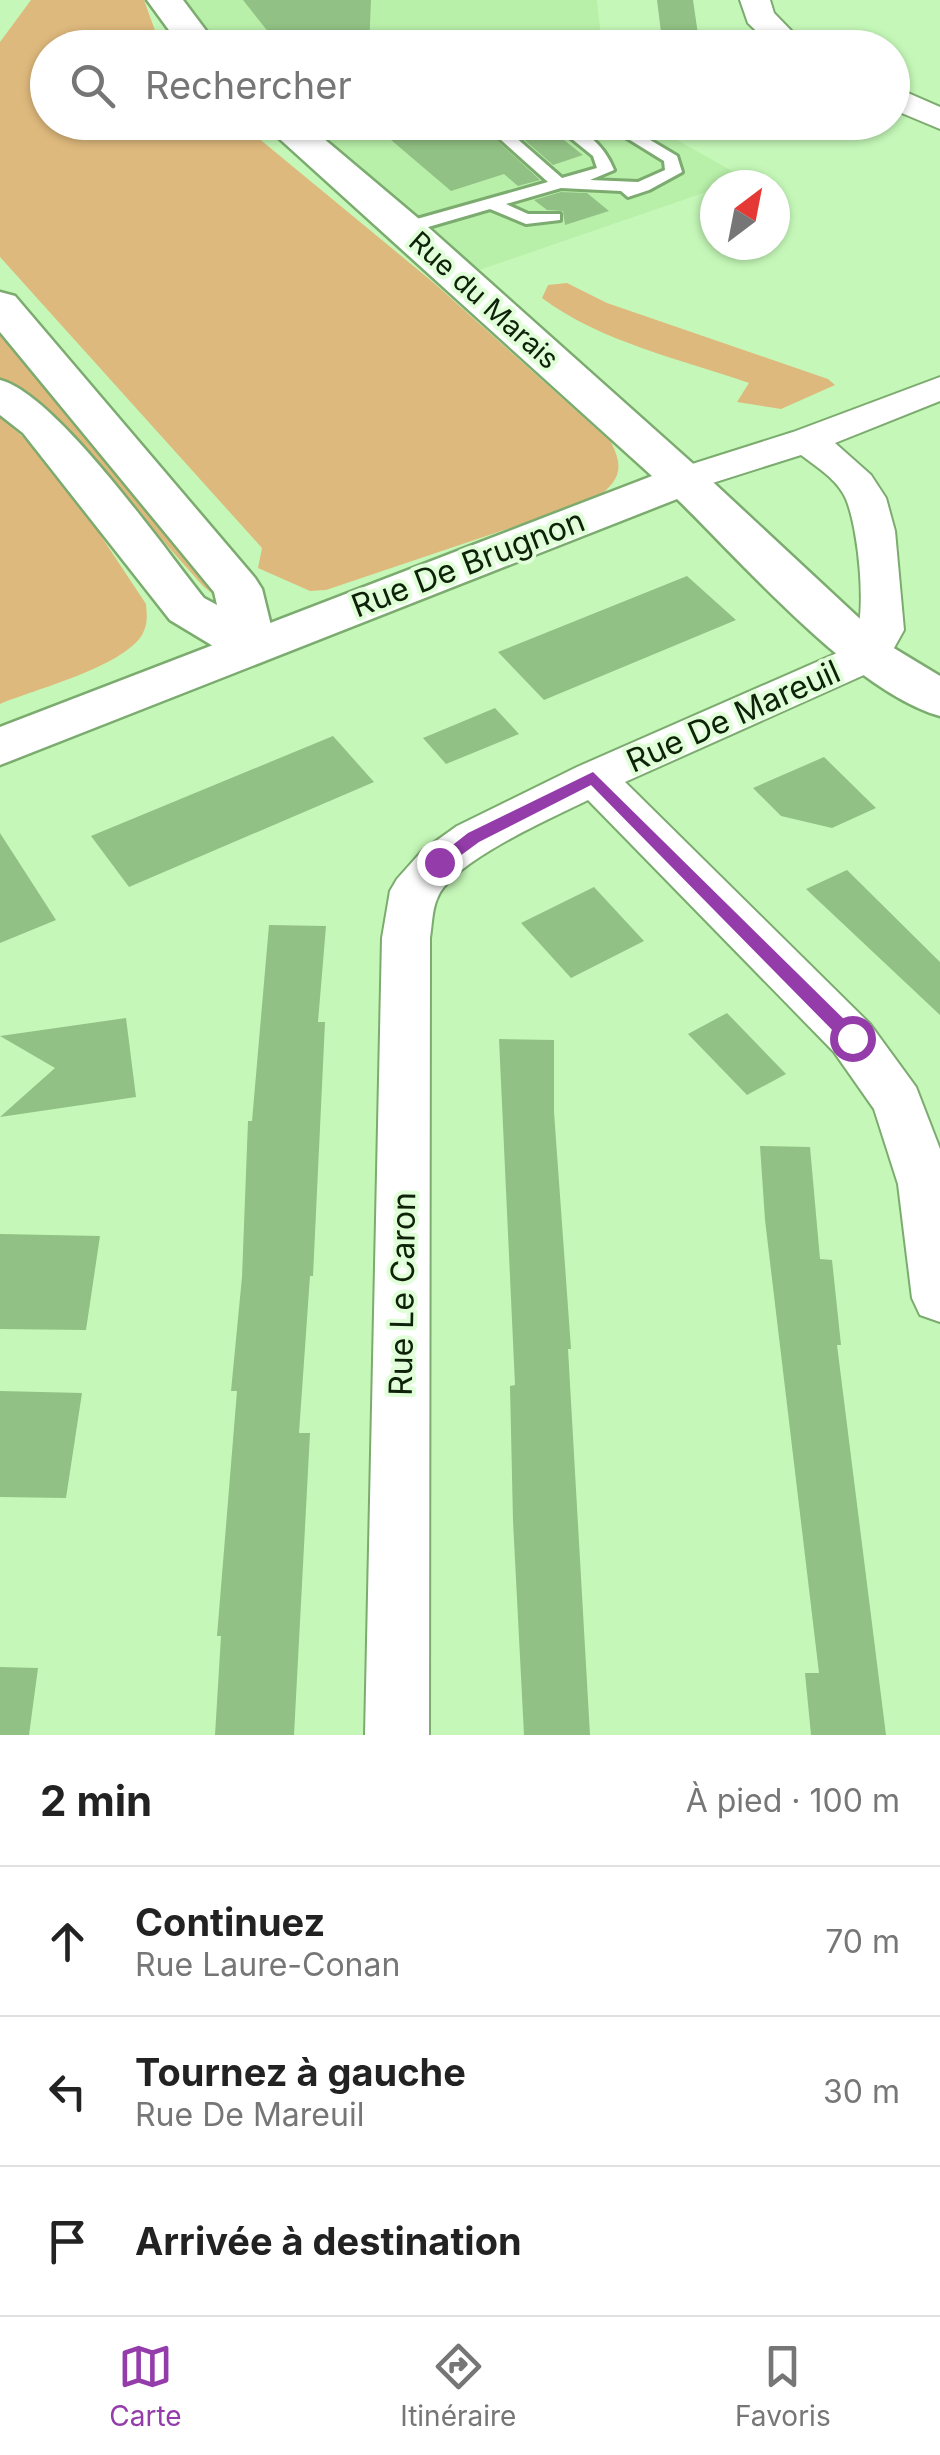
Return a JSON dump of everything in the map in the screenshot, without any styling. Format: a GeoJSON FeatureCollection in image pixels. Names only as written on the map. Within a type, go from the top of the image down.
{"type":"FeatureCollection","features":[{"type":"Feature","properties":{"kind":"main road"},"geometry":{"type":"LineString","coordinates":[[166,0],[188,30]]}},
{"type":"Feature","properties":{"kind":"main road","name":"Rue du Marais"},"geometry":{"type":"LineString","coordinates":[[301,140],[405,228],[684,480],[869,656],[940,700]]}},
{"type":"Feature","properties":{"kind":"main road"},"geometry":{"type":"LineString","coordinates":[[0,305],[238,589],[251,646]]}},
{"type":"Feature","properties":{"kind":"main road"},"geometry":{"type":"LineString","coordinates":[[0,392],[39,423],[186,609],[251,646]]}},
{"type":"Feature","properties":{"kind":"main road","name":"Rue De Brugnon"},"geometry":{"type":"LineString","coordinates":[[0,747],[684,480]]}},
{"type":"Feature","properties":{"kind":"street"},"geometry":{"type":"LineString","coordinates":[[755,0],[758,16],[773,30]]}},
{"type":"Feature","properties":{"kind":"street"},"geometry":{"type":"LineString","coordinates":[[910,97],[940,90]]}},
{"type":"Feature","properties":{"kind":"street"},"geometry":{"type":"LineString","coordinates":[[910,104],[940,119]]}},
{"type":"Feature","properties":{"kind":"street","name":"Rue De Brugnon"},"geometry":{"type":"LineString","coordinates":[[684,480],[807,440],[940,388]]}},
{"type":"Feature","properties":{"kind":"street"},"geometry":{"type":"LineString","coordinates":[[807,440],[851,475],[866,498],[875,531],[884,630],[869,656]]}},
{"type":"Feature","properties":{"kind":"street","name":"Rue De Mareuil"},"geometry":{"type":"LineString","coordinates":[[439,862],[474,838],[593,778],[869,656]]}},
{"type":"Feature","properties":{"kind":"street"},"geometry":{"type":"LineString","coordinates":[[593,778],[852,1038],[898,1102],[925,1184],[940,1298]]}},
{"type":"Feature","properties":{"kind":"street","name":"Rue Le Caron"},"geometry":{"type":"LineString","coordinates":[[397,1735],[406,938],[414,890],[439,862]]}},
{"type":"Feature","properties":{"kind":"lane"},"geometry":{"type":"LineString","coordinates":[[509,140],[559,183],[643,187]]}},
{"type":"Feature","properties":{"kind":"lane"},"geometry":{"type":"LineString","coordinates":[[405,228],[606,170],[600,154],[582,140]]}},
{"type":"Feature","properties":{"kind":"lane"},"geometry":{"type":"LineString","coordinates":[[598,202],[674,172],[671,158],[640,140]]}},
{"type":"Feature","properties":{"kind":"lane"},"geometry":{"type":"LineString","coordinates":[[493,204],[526,219],[554,216]]}},
{"type":"Feature","properties":{"kind":"shaded area"},"geometry":{"type":"Polygon","coordinates":[[[31,0],[144,0],[155,30],[30,30],[30,140],[261,140],[434,283],[611,442],[618,460],[615,480],[596,499],[326,590],[310,591],[258,568],[262,548],[0,257],[0,42],[31,0]]]}},
{"type":"Feature","properties":{"kind":"shaded area"},"geometry":{"type":"Polygon","coordinates":[[[166,0],[597,0],[600,30],[188,30],[166,0]]]}},
{"type":"Feature","properties":{"kind":"shaded area"},"geometry":{"type":"Polygon","coordinates":[[[301,140],[677,140],[730,170],[700,170],[700,194],[459,277],[301,140]]]}},
{"type":"Feature","properties":{"kind":"shaded area"},"geometry":{"type":"Polygon","coordinates":[[[567,283],[607,303],[828,379],[835,385],[781,409],[737,402],[749,383],[615,338],[542,298],[548,285],[567,283]]]}},
{"type":"Feature","properties":{"kind":"shaded area"},"geometry":{"type":"Polygon","coordinates":[[[0,327],[217,584],[220,600],[203,586],[44,407],[0,378],[0,327]]]}},
{"type":"Feature","properties":{"kind":"shaded area"},"geometry":{"type":"Polygon","coordinates":[[[0,416],[54,465],[146,604],[147,616],[142,635],[116,657],[0,704],[0,416]]]}},
{"type":"Feature","properties":{"kind":"building"},"geometry":{"type":"Polygon","coordinates":[[[243,0],[371,0],[370,30],[267,30],[243,0]]]}},
{"type":"Feature","properties":{"kind":"building"},"geometry":{"type":"Polygon","coordinates":[[[657,0],[693,0],[697,30],[661,30],[657,0]]]}},
{"type":"Feature","properties":{"kind":"building"},"geometry":{"type":"Polygon","coordinates":[[[391,140],[497,140],[540,180],[518,186],[504,174],[451,191],[391,140]]]}},
{"type":"Feature","properties":{"kind":"building"},"geometry":{"type":"Polygon","coordinates":[[[525,140],[564,140],[583,155],[553,165],[525,140]]]}},
{"type":"Feature","properties":{"kind":"building"},"geometry":{"type":"Polygon","coordinates":[[[561,192],[587,193],[609,211],[565,225],[563,211],[547,210],[534,200],[561,192]]]}},
{"type":"Feature","properties":{"kind":"building"},"geometry":{"type":"Polygon","coordinates":[[[687,576],[736,620],[544,700],[498,652],[687,576]]]}},
{"type":"Feature","properties":{"kind":"building"},"geometry":{"type":"Polygon","coordinates":[[[495,708],[519,734],[446,764],[423,738],[495,708]]]}},
{"type":"Feature","properties":{"kind":"building"},"geometry":{"type":"Polygon","coordinates":[[[333,736],[374,782],[129,887],[91,836],[333,736]]]}},
{"type":"Feature","properties":{"kind":"building"},"geometry":{"type":"Polygon","coordinates":[[[824,757],[876,808],[832,828],[781,816],[753,788],[824,757]]]}},
{"type":"Feature","properties":{"kind":"building"},"geometry":{"type":"Polygon","coordinates":[[[0,833],[56,920],[0,943],[0,833]]]}},
{"type":"Feature","properties":{"kind":"building"},"geometry":{"type":"Polygon","coordinates":[[[847,870],[940,962],[940,1015],[806,889],[847,870]]]}},
{"type":"Feature","properties":{"kind":"building"},"geometry":{"type":"Polygon","coordinates":[[[594,887],[644,941],[571,978],[521,923],[594,887]]]}},
{"type":"Feature","properties":{"kind":"building"},"geometry":{"type":"Polygon","coordinates":[[[269,925],[326,926],[318,1022],[325,1022],[313,1276],[299,1433],[310,1433],[294,1735],[215,1735],[221,1636],[217,1636],[237,1391],[231,1391],[242,1277],[248,1121],[252,1121],[269,925]]]}},
{"type":"Feature","properties":{"kind":"building"},"geometry":{"type":"Polygon","coordinates":[[[727,1013],[786,1074],[747,1095],[688,1034],[727,1013]]]}},
{"type":"Feature","properties":{"kind":"building"},"geometry":{"type":"Polygon","coordinates":[[[126,1018],[136,1097],[0,1117],[55,1068],[0,1036],[126,1018]]]}},
{"type":"Feature","properties":{"kind":"building"},"geometry":{"type":"Polygon","coordinates":[[[499,1039],[554,1040],[554,1112],[571,1349],[590,1735],[524,1735],[513,1521],[510,1386],[515,1385],[499,1039]]]}},
{"type":"Feature","properties":{"kind":"building"},"geometry":{"type":"Polygon","coordinates":[[[760,1146],[810,1147],[820,1259],[832,1260],[841,1345],[837,1345],[886,1735],[811,1735],[805,1673],[819,1673],[765,1220],[760,1146]]]}},
{"type":"Feature","properties":{"kind":"building"},"geometry":{"type":"Polygon","coordinates":[[[0,1234],[100,1236],[86,1330],[0,1329],[0,1234]]]}},
{"type":"Feature","properties":{"kind":"building"},"geometry":{"type":"Polygon","coordinates":[[[0,1391],[82,1393],[66,1498],[0,1497],[0,1391]]]}},
{"type":"Feature","properties":{"kind":"building"},"geometry":{"type":"Polygon","coordinates":[[[0,1667],[38,1668],[29,1735],[0,1735],[0,1667]]]}},
{"type":"Feature","properties":{"kind":"route"},"geometry":{"type":"LineString","coordinates":[[439,862],[474,838],[593,778],[852,1038]]}}]}
